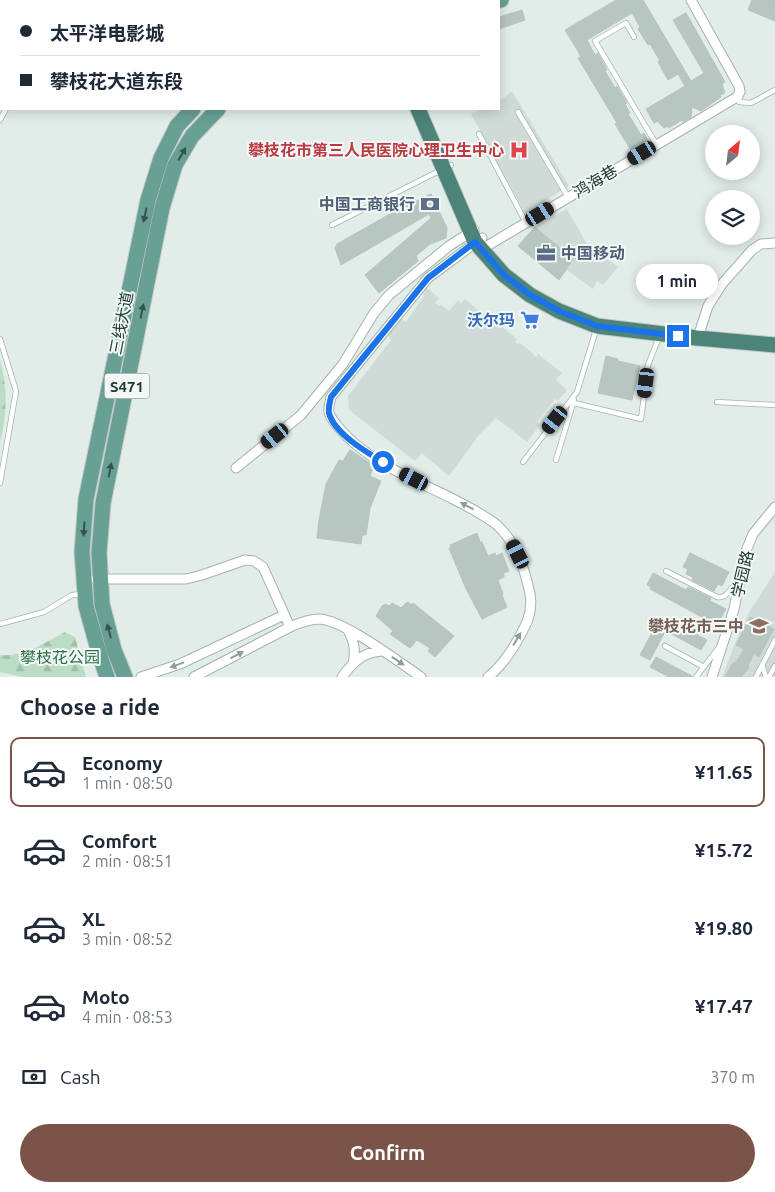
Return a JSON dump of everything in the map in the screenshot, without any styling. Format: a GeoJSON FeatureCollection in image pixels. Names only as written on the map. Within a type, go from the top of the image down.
{"type":"FeatureCollection","features":[{"type":"Feature","properties":{"kind":"highway"},"geometry":{"type":"LineString","coordinates":[[418,110],[447,167],[478,237],[510,270],[536,290],[565,307],[598,322],[775,345]]}},
{"type":"Feature","properties":{"kind":"highway"},"geometry":{"type":"LineString","coordinates":[[428,110],[447,167]]}},
{"type":"Feature","properties":{"kind":"highway"},"geometry":{"type":"LineString","coordinates":[[661,330],[700,331],[775,338]]}},
{"type":"Feature","properties":{"kind":"main road","name":"三线大道"},"geometry":{"type":"LineString","coordinates":[[107,677],[86,606],[82,552],[86,499],[148,200],[161,158],[177,126],[192,110]]}},
{"type":"Feature","properties":{"kind":"main road","name":"三线大道"},"geometry":{"type":"LineString","coordinates":[[125,677],[114,650],[102,604],[99,554],[103,503],[162,208],[176,165],[192,136],[217,110]]}},
{"type":"Feature","properties":{"kind":"street"},"geometry":{"type":"LineString","coordinates":[[691,0],[740,89]]}},
{"type":"Feature","properties":{"kind":"street","name":"鸿海巷"},"geometry":{"type":"LineString","coordinates":[[478,237],[526,223],[698,117],[737,97],[740,89]]}},
{"type":"Feature","properties":{"kind":"street"},"geometry":{"type":"LineString","coordinates":[[236,468],[301,414],[343,364],[374,313],[389,295],[449,246],[478,237]]}},
{"type":"Feature","properties":{"kind":"street"},"geometry":{"type":"LineString","coordinates":[[478,237],[428,278],[331,397],[329,413],[347,438],[367,453],[398,471],[476,510],[496,524],[513,543],[531,595],[532,606],[524,628],[507,656],[488,677]]}},
{"type":"Feature","properties":{"kind":"street"},"geometry":{"type":"LineString","coordinates":[[700,331],[708,306],[728,277],[752,250],[761,244],[775,244]]}},
{"type":"Feature","properties":{"kind":"street","name":"学园路"},"geometry":{"type":"LineString","coordinates":[[712,677],[734,609],[746,551],[753,534],[775,507]]}},
{"type":"Feature","properties":{"kind":"street"},"geometry":{"type":"LineString","coordinates":[[85,587],[101,578],[186,579],[245,560],[254,561],[263,567],[290,627]]}},
{"type":"Feature","properties":{"kind":"street"},"geometry":{"type":"LineString","coordinates":[[143,677],[180,664],[284,615]]}},
{"type":"Feature","properties":{"kind":"street"},"geometry":{"type":"LineString","coordinates":[[194,677],[290,627],[305,621],[320,619],[348,629],[422,677]]}},
{"type":"Feature","properties":{"kind":"street"},"geometry":{"type":"LineString","coordinates":[[348,629],[354,641],[353,663]]}},
{"type":"Feature","properties":{"kind":"street"},"geometry":{"type":"LineString","coordinates":[[342,677],[353,663],[371,652],[382,651]]}},
{"type":"Feature","properties":{"kind":"lane"},"geometry":{"type":"LineString","coordinates":[[634,37],[626,23],[595,41],[656,144]]}},
{"type":"Feature","properties":{"kind":"lane"},"geometry":{"type":"LineString","coordinates":[[740,89],[739,102],[751,103],[775,90]]}},
{"type":"Feature","properties":{"kind":"lane"},"geometry":{"type":"LineString","coordinates":[[518,112],[568,197]]}},
{"type":"Feature","properties":{"kind":"lane"},"geometry":{"type":"LineString","coordinates":[[479,134],[526,223]]}},
{"type":"Feature","properties":{"kind":"lane"},"geometry":{"type":"LineString","coordinates":[[332,225],[447,167]]}},
{"type":"Feature","properties":{"kind":"lane"},"geometry":{"type":"LineString","coordinates":[[556,460],[598,322]]}},
{"type":"Feature","properties":{"kind":"lane"},"geometry":{"type":"LineString","coordinates":[[574,403],[641,419],[648,365],[661,330]]}},
{"type":"Feature","properties":{"kind":"lane"},"geometry":{"type":"LineString","coordinates":[[0,339],[16,391],[0,483]]}},
{"type":"Feature","properties":{"kind":"lane"},"geometry":{"type":"LineString","coordinates":[[523,462],[577,392]]}},
{"type":"Feature","properties":{"kind":"lane"},"geometry":{"type":"LineString","coordinates":[[717,402],[775,405]]}},
{"type":"Feature","properties":{"kind":"lane"},"geometry":{"type":"LineString","coordinates":[[666,571],[722,598],[727,596],[735,584],[740,581]]}},
{"type":"Feature","properties":{"kind":"lane"},"geometry":{"type":"LineString","coordinates":[[0,624],[44,612],[85,587]]}},
{"type":"Feature","properties":{"kind":"lane"},"geometry":{"type":"LineString","coordinates":[[696,677],[725,638]]}},
{"type":"Feature","properties":{"kind":"lane"},"geometry":{"type":"LineString","coordinates":[[756,677],[775,640]]}},
{"type":"Feature","properties":{"kind":"lane"},"geometry":{"type":"LineString","coordinates":[[665,646],[704,667]]}},
{"type":"Feature","properties":{"kind":"lane"},"geometry":{"type":"LineString","coordinates":[[762,665],[767,677]]}},
{"type":"Feature","properties":{"kind":"lane"},"geometry":{"type":"LineString","coordinates":[[767,677],[775,666]]}},
{"type":"Feature","properties":{"kind":"shaded area","name":"攀枝花市第三人民医院心理卫生中心"},"geometry":{"type":"Polygon","coordinates":[[[512,91],[569,186],[525,213],[471,114],[481,110],[500,110],[500,101],[512,91]]]}},
{"type":"Feature","properties":{"kind":"shaded area"},"geometry":{"type":"Polygon","coordinates":[[[567,209],[587,244],[618,267],[603,285],[597,281],[593,289],[567,270],[559,280],[518,246],[535,227],[567,209]]]}},
{"type":"Feature","properties":{"kind":"shaded area"},"geometry":{"type":"Polygon","coordinates":[[[427,288],[439,298],[435,303],[449,311],[458,300],[461,303],[465,299],[479,311],[476,315],[480,318],[485,313],[517,339],[515,342],[520,343],[536,357],[538,354],[562,373],[556,380],[567,390],[558,401],[555,399],[537,422],[540,425],[527,442],[496,418],[479,435],[449,476],[422,453],[415,461],[349,410],[348,396],[391,340],[388,335],[400,318],[406,322],[424,296],[423,294],[427,288]]]}},
{"type":"Feature","properties":{"kind":"shaded area","name":"攀枝花市三中"},"geometry":{"type":"Polygon","coordinates":[[[775,572],[775,677],[722,677],[750,611],[775,572]]]}},
{"type":"Feature","properties":{"kind":"green space"},"geometry":{"type":"Polygon","coordinates":[[[0,360],[3,370],[6,401],[0,442],[0,360]]]}},
{"type":"Feature","properties":{"kind":"green space","name":"攀枝花公园"},"geometry":{"type":"Polygon","coordinates":[[[65,632],[75,637],[86,677],[24,677],[0,672],[0,655],[26,652],[65,632]]]}},
{"type":"Feature","properties":{"kind":"building"},"geometry":{"type":"Polygon","coordinates":[[[616,0],[643,0],[691,81],[704,73],[673,20],[686,13],[725,82],[722,84],[725,93],[720,95],[721,97],[701,111],[692,107],[691,117],[669,128],[668,126],[664,128],[657,121],[654,123],[646,109],[685,86],[678,74],[668,80],[650,44],[648,45],[638,29],[640,27],[632,13],[587,40],[595,55],[598,53],[607,70],[605,71],[627,103],[625,104],[630,113],[628,114],[641,135],[644,133],[649,142],[632,152],[578,58],[581,57],[565,30],[616,0]]]}},
{"type":"Feature","properties":{"kind":"building"},"geometry":{"type":"Polygon","coordinates":[[[752,0],[775,0],[775,21],[748,10],[752,0]]]}},
{"type":"Feature","properties":{"kind":"building"},"geometry":{"type":"Polygon","coordinates":[[[522,10],[525,20],[500,29],[500,17],[522,10]]]}},
{"type":"Feature","properties":{"kind":"building"},"geometry":{"type":"Polygon","coordinates":[[[431,194],[447,228],[446,238],[430,244],[416,256],[418,261],[379,293],[365,275],[431,218],[429,214],[341,265],[335,248],[337,244],[397,210],[431,194]]]}},
{"type":"Feature","properties":{"kind":"building","name":"中国移动"},"geometry":{"type":"Polygon","coordinates":[[[535,227],[573,259],[559,280],[518,246],[535,227]]]}},
{"type":"Feature","properties":{"kind":"building"},"geometry":{"type":"Polygon","coordinates":[[[606,356],[640,366],[632,400],[598,393],[606,356]]]}},
{"type":"Feature","properties":{"kind":"building"},"geometry":{"type":"Polygon","coordinates":[[[350,450],[374,466],[370,476],[381,481],[370,508],[366,535],[362,535],[361,544],[317,538],[326,484],[339,460],[343,461],[350,450]]]}},
{"type":"Feature","properties":{"kind":"building"},"geometry":{"type":"Polygon","coordinates":[[[477,533],[488,556],[495,553],[496,556],[502,553],[509,571],[504,573],[504,577],[498,580],[507,607],[482,619],[466,589],[449,548],[451,548],[450,545],[477,533]]]}},
{"type":"Feature","properties":{"kind":"building"},"geometry":{"type":"Polygon","coordinates":[[[690,553],[729,572],[722,586],[718,584],[714,591],[692,580],[693,577],[686,574],[688,569],[683,567],[690,553]]]}},
{"type":"Feature","properties":{"kind":"building"},"geometry":{"type":"Polygon","coordinates":[[[653,573],[686,590],[688,587],[711,598],[710,601],[726,609],[718,623],[714,621],[713,623],[650,589],[651,587],[647,585],[653,573]]]}},
{"type":"Feature","properties":{"kind":"building"},"geometry":{"type":"Polygon","coordinates":[[[407,602],[412,605],[413,603],[454,636],[435,657],[428,651],[430,648],[417,640],[410,648],[390,634],[393,631],[376,616],[382,606],[386,604],[389,606],[392,603],[401,608],[407,602]]]}},
{"type":"Feature","properties":{"kind":"building"},"geometry":{"type":"Polygon","coordinates":[[[750,617],[774,629],[759,657],[754,654],[748,665],[749,668],[741,677],[725,677],[732,664],[737,661],[744,649],[736,645],[750,617]]]}},
{"type":"Feature","properties":{"kind":"building"},"geometry":{"type":"Polygon","coordinates":[[[673,622],[707,640],[701,650],[668,632],[673,622]]]}},
{"type":"Feature","properties":{"kind":"building"},"geometry":{"type":"Polygon","coordinates":[[[657,623],[667,628],[650,660],[640,655],[657,623]]]}},
{"type":"Feature","properties":{"kind":"building"},"geometry":{"type":"Polygon","coordinates":[[[656,657],[692,677],[669,677],[650,667],[656,657]]]}},
{"type":"Feature","properties":{"kind":"place","name":"攀枝花市第三人民医院心理卫生中心"},"geometry":{"type":"Point","coordinates":[519,150]}},
{"type":"Feature","properties":{"kind":"place","name":"中国工商银行"},"geometry":{"type":"Point","coordinates":[430,204]}},
{"type":"Feature","properties":{"kind":"place","name":"中国移动"},"geometry":{"type":"Point","coordinates":[546,253]}},
{"type":"Feature","properties":{"kind":"place","name":"沃尔玛"},"geometry":{"type":"Point","coordinates":[530,320]}},
{"type":"Feature","properties":{"kind":"place","name":"攀枝花市三中"},"geometry":{"type":"Point","coordinates":[759,626]}},
{"type":"Feature","properties":{"kind":"route"},"geometry":{"type":"LineString","coordinates":[[383,462],[347,438],[334,422],[329,413],[331,397],[428,278],[475,242],[504,275],[530,295],[559,311],[597,326],[678,336]]}}]}
